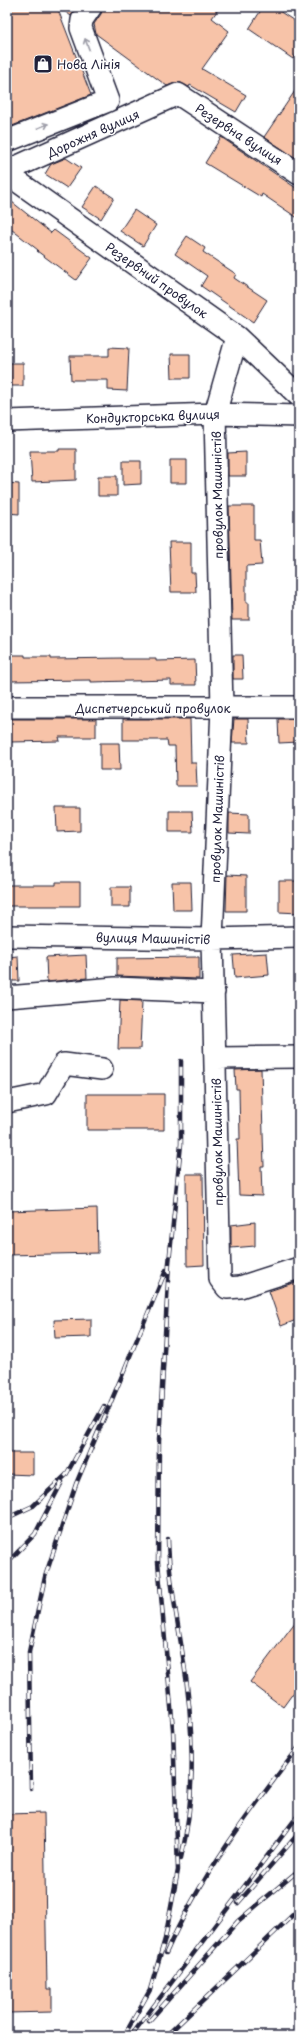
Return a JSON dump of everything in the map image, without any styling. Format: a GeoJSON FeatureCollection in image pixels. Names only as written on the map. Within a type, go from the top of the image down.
{"type":"FeatureCollection","features":[{"type":"Feature","properties":{"kind":"street"},"geometry":{"type":"LineString","coordinates":[[7,141],[108,101],[81,28],[86,13]]}},
{"type":"Feature","properties":{"kind":"street","name":"Дорожня вулиця"},"geometry":{"type":"LineString","coordinates":[[7,171],[178,94]]}},
{"type":"Feature","properties":{"kind":"street","name":"Резервна вулиця"},"geometry":{"type":"LineString","coordinates":[[178,94],[299,174]]}},
{"type":"Feature","properties":{"kind":"street","name":"Резервний провулок"},"geometry":{"type":"LineString","coordinates":[[7,174],[237,337],[299,396]]}},
{"type":"Feature","properties":{"kind":"street","name":"провулок Машиністів"},"geometry":{"type":"LineString","coordinates":[[237,337],[215,414],[222,708],[212,938],[220,1279],[227,1288],[240,1287],[299,1268]]}},
{"type":"Feature","properties":{"kind":"street","name":"Кондукторська вулиця"},"geometry":{"type":"LineString","coordinates":[[7,421],[215,414],[299,416]]}},
{"type":"Feature","properties":{"kind":"street","name":"Диспетчерський провулок"},"geometry":{"type":"LineString","coordinates":[[7,706],[222,708],[299,707]]}},
{"type":"Feature","properties":{"kind":"street","name":"вулиця Машиністів"},"geometry":{"type":"LineString","coordinates":[[7,936],[212,938],[299,937]]}},
{"type":"Feature","properties":{"kind":"street"},"geometry":{"type":"LineString","coordinates":[[7,997],[116,988],[214,992]]}},
{"type":"Feature","properties":{"kind":"street"},"geometry":{"type":"LineString","coordinates":[[216,1058],[299,1057]]}},
{"type":"Feature","properties":{"kind":"street"},"geometry":{"type":"LineString","coordinates":[[7,1102],[46,1094],[64,1064],[102,1069]]}},
{"type":"Feature","properties":{"kind":"building","name":"Нова Лінія"},"geometry":{"type":"Polygon","coordinates":[[[7,7],[57,7],[91,95],[7,128],[7,7]]]}},
{"type":"Feature","properties":{"kind":"building"},"geometry":{"type":"Polygon","coordinates":[[[59,7],[76,7],[71,16],[59,7]]]}},
{"type":"Feature","properties":{"kind":"building"},"geometry":{"type":"Polygon","coordinates":[[[103,7],[220,7],[212,18],[229,31],[202,69],[246,95],[236,112],[190,85],[189,87],[179,82],[167,86],[96,34],[94,24],[101,14],[103,7]]]}},
{"type":"Feature","properties":{"kind":"building"},"geometry":{"type":"Polygon","coordinates":[[[263,7],[273,7],[299,24],[299,49],[293,59],[249,29],[263,7]]]}},
{"type":"Feature","properties":{"kind":"building"},"geometry":{"type":"Polygon","coordinates":[[[299,85],[299,160],[264,137],[299,85]]]}},
{"type":"Feature","properties":{"kind":"building"},"geometry":{"type":"Polygon","coordinates":[[[221,137],[299,190],[299,219],[262,194],[261,197],[205,163],[221,137]]]}},
{"type":"Feature","properties":{"kind":"building"},"geometry":{"type":"Polygon","coordinates":[[[66,158],[81,168],[67,188],[45,174],[51,164],[66,158]]]}},
{"type":"Feature","properties":{"kind":"building"},"geometry":{"type":"Polygon","coordinates":[[[96,186],[114,198],[101,219],[82,207],[96,186]]]}},
{"type":"Feature","properties":{"kind":"building"},"geometry":{"type":"Polygon","coordinates":[[[7,198],[51,233],[54,230],[92,258],[76,280],[7,226],[7,198]]]}},
{"type":"Feature","properties":{"kind":"building"},"geometry":{"type":"Polygon","coordinates":[[[134,210],[156,225],[143,246],[120,231],[134,210]]]}},
{"type":"Feature","properties":{"kind":"building"},"geometry":{"type":"Polygon","coordinates":[[[187,236],[205,248],[203,252],[236,274],[234,278],[267,300],[253,322],[201,286],[207,276],[175,254],[187,236]]]}},
{"type":"Feature","properties":{"kind":"building"},"geometry":{"type":"Polygon","coordinates":[[[109,347],[129,348],[127,391],[108,390],[108,380],[71,380],[70,356],[109,356],[109,347]]]}},
{"type":"Feature","properties":{"kind":"building"},"geometry":{"type":"Polygon","coordinates":[[[171,354],[190,354],[190,378],[172,378],[171,354]]]}},
{"type":"Feature","properties":{"kind":"building"},"geometry":{"type":"Polygon","coordinates":[[[10,363],[23,363],[23,386],[11,386],[10,363]]]}},
{"type":"Feature","properties":{"kind":"building"},"geometry":{"type":"Polygon","coordinates":[[[59,449],[76,449],[76,480],[32,482],[30,451],[59,451],[59,449]]]}},
{"type":"Feature","properties":{"kind":"building"},"geometry":{"type":"Polygon","coordinates":[[[246,452],[246,476],[228,476],[228,453],[246,452]]]}},
{"type":"Feature","properties":{"kind":"building"},"geometry":{"type":"Polygon","coordinates":[[[170,460],[187,460],[187,483],[170,483],[170,460]]]}},
{"type":"Feature","properties":{"kind":"building"},"geometry":{"type":"Polygon","coordinates":[[[123,461],[141,461],[141,484],[123,485],[123,461]]]}},
{"type":"Feature","properties":{"kind":"building"},"geometry":{"type":"Polygon","coordinates":[[[98,476],[117,476],[117,496],[98,496],[98,476]]]}},
{"type":"Feature","properties":{"kind":"building"},"geometry":{"type":"Polygon","coordinates":[[[7,483],[19,484],[19,514],[7,513],[7,483]]]}},
{"type":"Feature","properties":{"kind":"building"},"geometry":{"type":"Polygon","coordinates":[[[229,506],[254,506],[254,540],[260,540],[262,565],[246,566],[246,603],[249,603],[249,620],[232,620],[229,506]]]}},
{"type":"Feature","properties":{"kind":"building"},"geometry":{"type":"Polygon","coordinates":[[[169,542],[191,542],[191,573],[195,573],[196,592],[171,592],[169,542]]]}},
{"type":"Feature","properties":{"kind":"building"},"geometry":{"type":"Polygon","coordinates":[[[7,655],[51,657],[51,659],[122,658],[156,659],[156,661],[195,660],[196,685],[171,685],[171,680],[91,682],[91,680],[7,681],[7,655]]]}},
{"type":"Feature","properties":{"kind":"building"},"geometry":{"type":"Polygon","coordinates":[[[233,655],[242,655],[243,679],[233,679],[233,655]]]}},
{"type":"Feature","properties":{"kind":"building"},"geometry":{"type":"Polygon","coordinates":[[[10,719],[96,719],[96,737],[59,737],[60,741],[10,742],[10,719]]]}},
{"type":"Feature","properties":{"kind":"building"},"geometry":{"type":"Polygon","coordinates":[[[123,719],[190,719],[191,763],[196,763],[197,786],[176,786],[175,746],[168,746],[167,740],[123,740],[123,719]]]}},
{"type":"Feature","properties":{"kind":"building"},"geometry":{"type":"Polygon","coordinates":[[[234,719],[248,719],[249,743],[232,743],[234,719]]]}},
{"type":"Feature","properties":{"kind":"building"},"geometry":{"type":"Polygon","coordinates":[[[278,719],[299,719],[299,742],[279,743],[278,719]]]}},
{"type":"Feature","properties":{"kind":"building"},"geometry":{"type":"Polygon","coordinates":[[[100,743],[119,743],[120,770],[100,770],[100,743]]]}},
{"type":"Feature","properties":{"kind":"building"},"geometry":{"type":"Polygon","coordinates":[[[56,808],[80,808],[80,831],[57,832],[56,808]]]}},
{"type":"Feature","properties":{"kind":"building"},"geometry":{"type":"Polygon","coordinates":[[[169,811],[192,811],[193,832],[169,832],[169,811]]]}},
{"type":"Feature","properties":{"kind":"building"},"geometry":{"type":"Polygon","coordinates":[[[229,813],[249,814],[249,834],[229,833],[229,813]]]}},
{"type":"Feature","properties":{"kind":"building"},"geometry":{"type":"Polygon","coordinates":[[[227,875],[246,876],[246,911],[226,911],[227,875]]]}},
{"type":"Feature","properties":{"kind":"building"},"geometry":{"type":"Polygon","coordinates":[[[279,881],[299,881],[299,913],[279,912],[279,881]]]}},
{"type":"Feature","properties":{"kind":"building"},"geometry":{"type":"Polygon","coordinates":[[[56,882],[80,882],[80,906],[7,906],[7,885],[56,885],[56,882]]]}},
{"type":"Feature","properties":{"kind":"building"},"geometry":{"type":"Polygon","coordinates":[[[172,882],[191,882],[192,910],[173,910],[172,882]]]}},
{"type":"Feature","properties":{"kind":"building"},"geometry":{"type":"Polygon","coordinates":[[[111,887],[130,887],[130,907],[111,907],[111,887]]]}},
{"type":"Feature","properties":{"kind":"building"},"geometry":{"type":"Polygon","coordinates":[[[267,953],[269,975],[235,978],[233,955],[267,953]]]}},
{"type":"Feature","properties":{"kind":"building"},"geometry":{"type":"Polygon","coordinates":[[[86,955],[87,978],[47,982],[46,957],[86,955]]]}},
{"type":"Feature","properties":{"kind":"building"},"geometry":{"type":"Polygon","coordinates":[[[18,956],[19,981],[7,981],[7,957],[18,956]]]}},
{"type":"Feature","properties":{"kind":"building"},"geometry":{"type":"Polygon","coordinates":[[[199,957],[199,979],[117,976],[117,958],[199,957]]]}},
{"type":"Feature","properties":{"kind":"building"},"geometry":{"type":"Polygon","coordinates":[[[120,1000],[142,1001],[140,1049],[118,1049],[120,1000]]]}},
{"type":"Feature","properties":{"kind":"building"},"geometry":{"type":"Polygon","coordinates":[[[261,1069],[264,1166],[261,1166],[262,1196],[239,1195],[237,1139],[240,1139],[239,1089],[236,1089],[235,1070],[261,1069]]]}},
{"type":"Feature","properties":{"kind":"building"},"geometry":{"type":"Polygon","coordinates":[[[87,1094],[164,1094],[164,1130],[87,1130],[87,1094]]]}},
{"type":"Feature","properties":{"kind":"building"},"geometry":{"type":"Polygon","coordinates":[[[186,1174],[203,1174],[204,1265],[187,1266],[186,1174]]]}},
{"type":"Feature","properties":{"kind":"building"},"geometry":{"type":"Polygon","coordinates":[[[97,1208],[98,1253],[7,1255],[7,1211],[97,1208]]]}},
{"type":"Feature","properties":{"kind":"building"},"geometry":{"type":"Polygon","coordinates":[[[255,1222],[255,1246],[231,1248],[231,1225],[255,1222]]]}},
{"type":"Feature","properties":{"kind":"building"},"geometry":{"type":"Polygon","coordinates":[[[299,1281],[299,1319],[281,1326],[269,1291],[299,1281]]]}},
{"type":"Feature","properties":{"kind":"building"},"geometry":{"type":"Polygon","coordinates":[[[91,1319],[91,1337],[55,1338],[54,1320],[91,1319]]]}},
{"type":"Feature","properties":{"kind":"building"},"geometry":{"type":"Polygon","coordinates":[[[7,1453],[33,1453],[33,1475],[7,1474],[7,1453]]]}},
{"type":"Feature","properties":{"kind":"building"},"geometry":{"type":"Polygon","coordinates":[[[299,1617],[299,1685],[283,1707],[250,1682],[299,1617]]]}},
{"type":"Feature","properties":{"kind":"building"},"geometry":{"type":"Polygon","coordinates":[[[44,1813],[47,1989],[52,1989],[52,2012],[7,2013],[7,1814],[44,1813]]]}},
{"type":"Feature","properties":{"kind":"railway"},"geometry":{"type":"LineString","coordinates":[[124,2036],[150,1990],[165,1939],[178,1870],[173,1729],[158,1562],[159,1441],[169,1263],[181,1144],[181,1061]]}},
{"type":"Feature","properties":{"kind":"railway"},"geometry":{"type":"LineString","coordinates":[[125,1368],[166,1270]]}},
{"type":"Feature","properties":{"kind":"railway"},"geometry":{"type":"LineString","coordinates":[[31,1789],[29,1652],[45,1577],[76,1484],[127,1364]]}},
{"type":"Feature","properties":{"kind":"railway"},"geometry":{"type":"LineString","coordinates":[[7,1518],[33,1506],[66,1475],[104,1406]]}},
{"type":"Feature","properties":{"kind":"railway"},"geometry":{"type":"LineString","coordinates":[[7,1563],[35,1534],[62,1482]]}},
{"type":"Feature","properties":{"kind":"railway"},"geometry":{"type":"LineString","coordinates":[[168,1539],[171,1581],[186,1675],[191,1728],[191,1781],[186,1833],[181,1858]]}},
{"type":"Feature","properties":{"kind":"railway"},"geometry":{"type":"LineString","coordinates":[[166,1953],[179,1925],[209,1872],[226,1846],[299,1747]]}},
{"type":"Feature","properties":{"kind":"railway"},"geometry":{"type":"LineString","coordinates":[[131,2036],[299,1814]]}},
{"type":"Feature","properties":{"kind":"railway"},"geometry":{"type":"LineString","coordinates":[[238,1903],[299,1833]]}},
{"type":"Feature","properties":{"kind":"railway"},"geometry":{"type":"LineString","coordinates":[[149,2021],[238,1921],[299,1870]]}},
{"type":"Feature","properties":{"kind":"railway"},"geometry":{"type":"LineString","coordinates":[[166,2036],[299,1909]]}},
{"type":"Feature","properties":{"kind":"place","name":"Нова Лінія"},"geometry":{"type":"Point","coordinates":[43,64]}}]}
